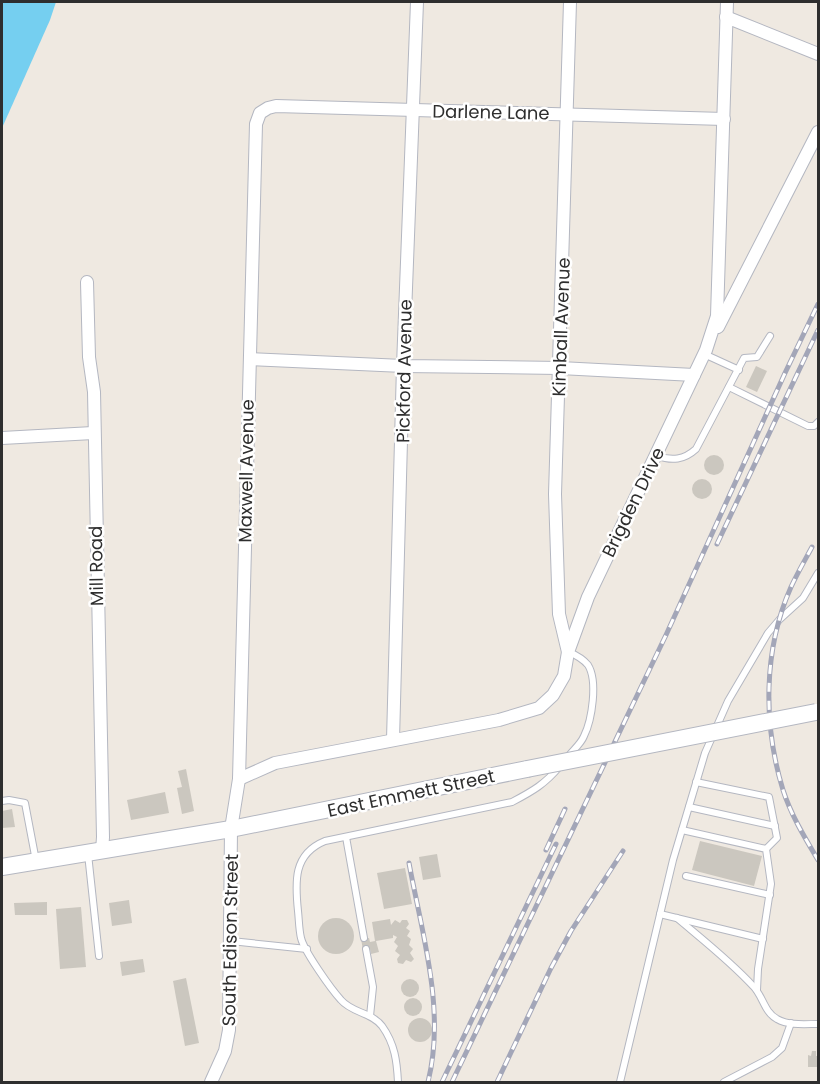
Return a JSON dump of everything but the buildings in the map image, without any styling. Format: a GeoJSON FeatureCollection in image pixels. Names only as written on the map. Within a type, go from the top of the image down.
{"type":"FeatureCollection","features":[{"type":"Feature","properties":{"kind":"street","name":"Pickford Avenue"},"geometry":{"type":"LineString","coordinates":[[393,740],[403,366],[417,2]]}},
{"type":"Feature","properties":{"kind":"street","name":"Kimball Avenue"},"geometry":{"type":"LineString","coordinates":[[568,651],[559,614],[555,494],[570,2]]}},
{"type":"Feature","properties":{"kind":"street","name":"Brigden Drive"},"geometry":{"type":"LineString","coordinates":[[239,779],[275,763],[499,720],[539,708],[553,696],[564,676],[568,651],[588,597],[705,352],[717,316],[727,2]]}},
{"type":"Feature","properties":{"kind":"street"},"geometry":{"type":"LineString","coordinates":[[726,17],[819,54]]}},
{"type":"Feature","properties":{"kind":"street","name":"Darlene Lane"},"geometry":{"type":"LineString","coordinates":[[260,113],[276,106],[724,119]]}},
{"type":"Feature","properties":{"kind":"street","name":"Maxwell Avenue"},"geometry":{"type":"LineString","coordinates":[[231,829],[239,779],[256,124],[260,113]]}},
{"type":"Feature","properties":{"kind":"street"},"geometry":{"type":"LineString","coordinates":[[705,352],[819,132]]}},
{"type":"Feature","properties":{"kind":"street","name":"Mill Road"},"geometry":{"type":"LineString","coordinates":[[87,282],[89,357],[94,392],[95,852]]}},
{"type":"Feature","properties":{"kind":"street"},"geometry":{"type":"LineString","coordinates":[[250,359],[403,366],[560,368],[694,375]]}},
{"type":"Feature","properties":{"kind":"street"},"geometry":{"type":"LineString","coordinates":[[2,438],[93,433]]}},
{"type":"Feature","properties":{"kind":"street","name":"East Emmett Street"},"geometry":{"type":"LineString","coordinates":[[2,867],[231,829],[817,712]]}},
{"type":"Feature","properties":{"kind":"street","name":"South Edison Street"},"geometry":{"type":"LineString","coordinates":[[211,1083],[225,1051],[230,1030],[231,829]]}},
{"type":"Feature","properties":{"kind":"lane"},"geometry":{"type":"LineString","coordinates":[[657,456],[680,459],[689,456],[696,449],[744,358],[757,357],[770,336]]}},
{"type":"Feature","properties":{"kind":"lane"},"geometry":{"type":"LineString","coordinates":[[705,352],[738,370]]}},
{"type":"Feature","properties":{"kind":"lane"},"geometry":{"type":"LineString","coordinates":[[729,387],[808,426],[814,426],[819,422]]}},
{"type":"Feature","properties":{"kind":"lane"},"geometry":{"type":"LineString","coordinates":[[620,1083],[660,914],[688,807],[705,753],[728,701],[768,633],[803,598],[819,573]]}},
{"type":"Feature","properties":{"kind":"lane"},"geometry":{"type":"LineString","coordinates":[[398,1083],[395,1052],[386,1032],[376,1020],[349,1008],[341,1001],[301,940],[296,884],[298,872],[308,851],[317,844],[512,802],[547,781],[583,739],[592,702],[589,667],[579,657],[568,651]]}},
{"type":"Feature","properties":{"kind":"lane"},"geometry":{"type":"LineString","coordinates":[[696,782],[769,797],[777,838],[766,849]]}},
{"type":"Feature","properties":{"kind":"lane"},"geometry":{"type":"LineString","coordinates":[[2,801],[25,803],[36,861]]}},
{"type":"Feature","properties":{"kind":"lane"},"geometry":{"type":"LineString","coordinates":[[688,807],[775,826]]}},
{"type":"Feature","properties":{"kind":"lane"},"geometry":{"type":"LineString","coordinates":[[682,830],[766,849]]}},
{"type":"Feature","properties":{"kind":"lane"},"geometry":{"type":"LineString","coordinates":[[346,837],[364,938]]}},
{"type":"Feature","properties":{"kind":"lane"},"geometry":{"type":"LineString","coordinates":[[757,990],[771,884],[766,849]]}},
{"type":"Feature","properties":{"kind":"lane"},"geometry":{"type":"LineString","coordinates":[[95,852],[99,956]]}},
{"type":"Feature","properties":{"kind":"lane"},"geometry":{"type":"LineString","coordinates":[[686,876],[770,895]]}},
{"type":"Feature","properties":{"kind":"lane"},"geometry":{"type":"LineString","coordinates":[[660,914],[763,939]]}},
{"type":"Feature","properties":{"kind":"lane"},"geometry":{"type":"LineString","coordinates":[[677,918],[757,990],[772,1016],[780,1021],[791,1023],[819,1024]]}},
{"type":"Feature","properties":{"kind":"lane"},"geometry":{"type":"LineString","coordinates":[[231,941],[307,949]]}},
{"type":"Feature","properties":{"kind":"lane"},"geometry":{"type":"LineString","coordinates":[[366,949],[374,987],[370,1016]]}},
{"type":"Feature","properties":{"kind":"lane"},"geometry":{"type":"LineString","coordinates":[[724,1083],[772,1058],[782,1048],[791,1023]]}},
{"type":"Feature","properties":{"kind":"water"},"geometry":{"type":"Polygon","coordinates":[[[2,2],[56,2],[2,128],[2,2]]]}},
{"type":"Feature","properties":{"kind":"railway"},"geometry":{"type":"LineString","coordinates":[[452,1082],[666,635],[818,304]]}},
{"type":"Feature","properties":{"kind":"railway"},"geometry":{"type":"LineString","coordinates":[[717,544],[818,330]]}},
{"type":"Feature","properties":{"kind":"railway"},"geometry":{"type":"LineString","coordinates":[[812,547],[791,587],[775,636],[771,662],[769,714],[776,765],[786,799],[818,860]]}},
{"type":"Feature","properties":{"kind":"railway"},"geometry":{"type":"LineString","coordinates":[[546,850],[565,809]]}},
{"type":"Feature","properties":{"kind":"railway"},"geometry":{"type":"LineString","coordinates":[[442,1082],[556,844]]}},
{"type":"Feature","properties":{"kind":"railway"},"geometry":{"type":"LineString","coordinates":[[497,1082],[571,931],[623,851]]}},
{"type":"Feature","properties":{"kind":"railway"},"geometry":{"type":"LineString","coordinates":[[409,863],[430,972],[433,1000],[433,1055],[428,1082]]}}]}
